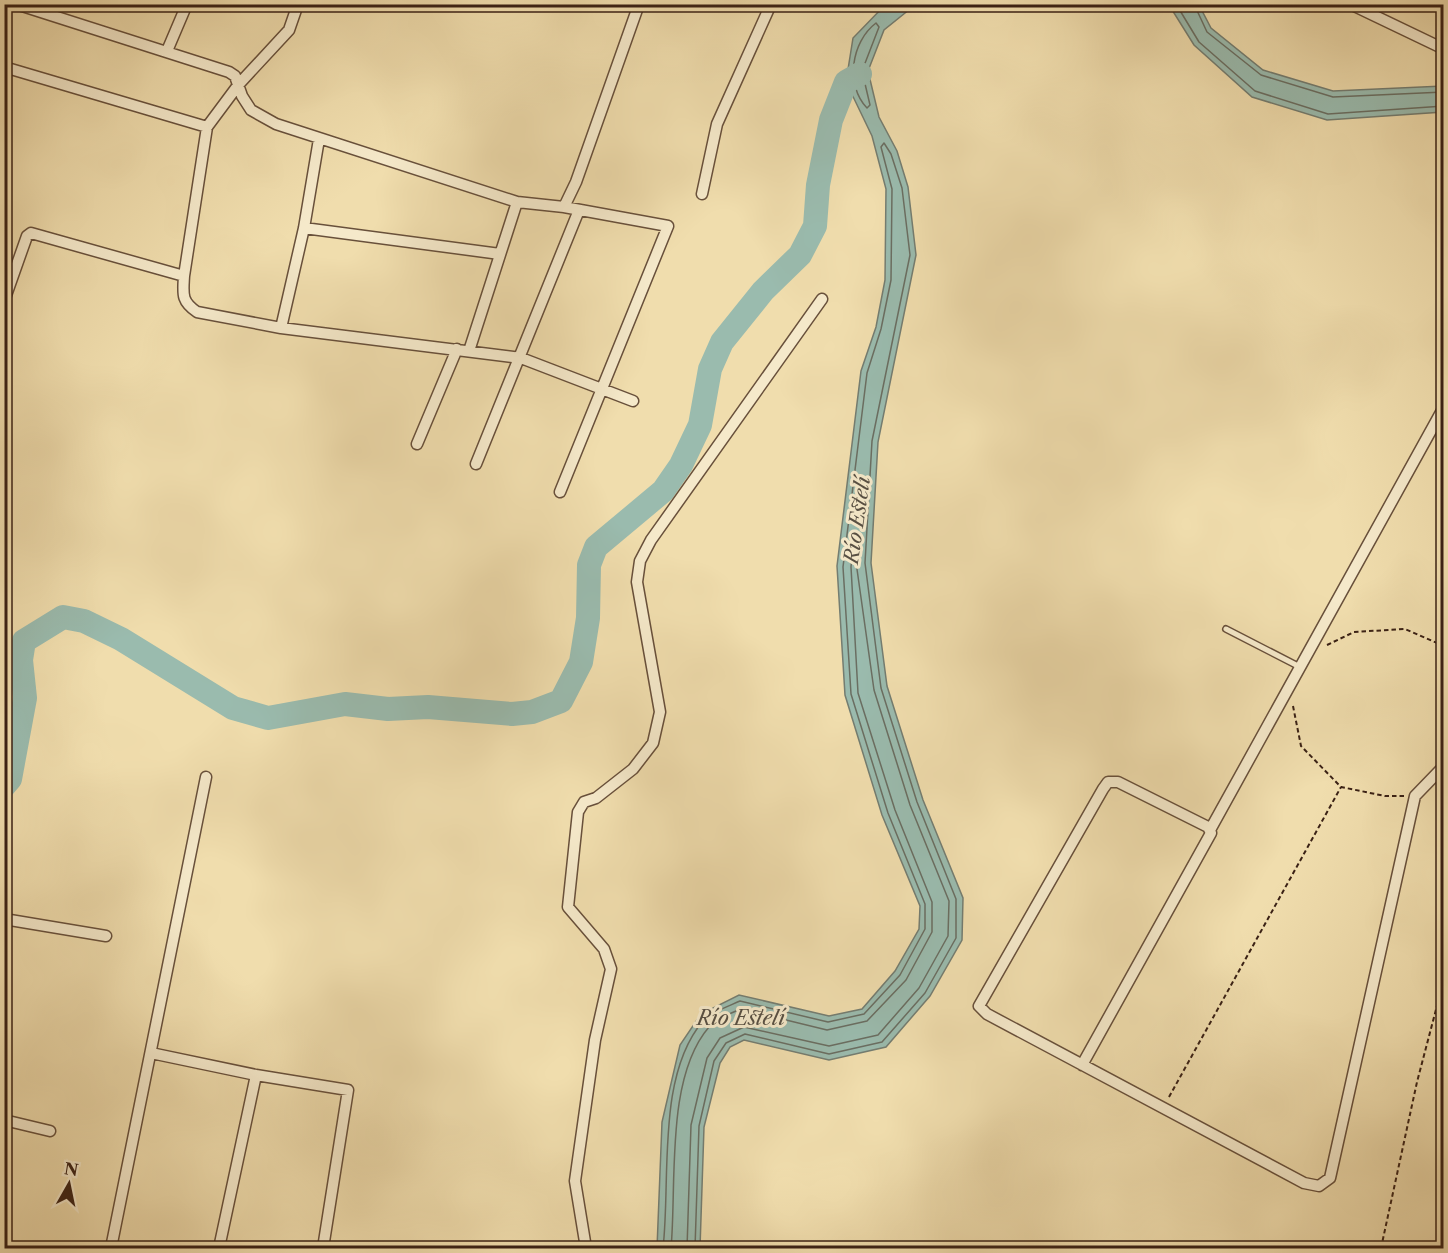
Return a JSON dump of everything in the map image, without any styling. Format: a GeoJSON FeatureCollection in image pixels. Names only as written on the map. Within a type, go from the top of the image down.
{"type":"FeatureCollection","features":[{"type":"Feature","properties":{"kind":"street"},"geometry":{"type":"LineString","coordinates":[[16,4],[228,72],[235,76],[242,96],[251,110],[276,124],[319,139],[517,202],[564,207],[668,226],[560,492]]}},
{"type":"Feature","properties":{"kind":"street"},"geometry":{"type":"LineString","coordinates":[[167,51],[187,4]]}},
{"type":"Feature","properties":{"kind":"street"},"geometry":{"type":"LineString","coordinates":[[298,4],[289,30],[239,84],[207,127],[184,276],[182,298],[185,304],[197,312],[281,328],[521,358],[633,401]]}},
{"type":"Feature","properties":{"kind":"street"},"geometry":{"type":"LineString","coordinates":[[564,207],[576,182],[639,4]]}},
{"type":"Feature","properties":{"kind":"street"},"geometry":{"type":"LineString","coordinates":[[702,194],[717,124],[771,4]]}},
{"type":"Feature","properties":{"kind":"street"},"geometry":{"type":"LineString","coordinates":[[1350,4],[1443,49]]}},
{"type":"Feature","properties":{"kind":"street"},"geometry":{"type":"LineString","coordinates":[[4,68],[207,127]]}},
{"type":"Feature","properties":{"kind":"street"},"geometry":{"type":"LineString","coordinates":[[281,328],[304,228],[319,139]]}},
{"type":"Feature","properties":{"kind":"street"},"geometry":{"type":"LineString","coordinates":[[469,351],[517,202]]}},
{"type":"Feature","properties":{"kind":"street"},"geometry":{"type":"LineString","coordinates":[[476,464],[521,358],[579,210]]}},
{"type":"Feature","properties":{"kind":"street"},"geometry":{"type":"LineString","coordinates":[[304,228],[500,254]]}},
{"type":"Feature","properties":{"kind":"street"},"geometry":{"type":"LineString","coordinates":[[4,301],[27,236],[31,233],[184,276]]}},
{"type":"Feature","properties":{"kind":"street"},"geometry":{"type":"LineString","coordinates":[[586,1248],[575,1181],[595,1040],[611,969],[604,950],[568,907],[578,812],[584,802],[596,798],[633,769],[653,743],[660,711],[637,582],[640,561],[677,502],[822,299]]}},
{"type":"Feature","properties":{"kind":"street"},"geometry":{"type":"LineString","coordinates":[[417,444],[457,349]]}},
{"type":"Feature","properties":{"kind":"street"},"geometry":{"type":"LineString","coordinates":[[1082,1065],[1443,407]]}},
{"type":"Feature","properties":{"kind":"street"},"geometry":{"type":"LineString","coordinates":[[1210,830],[1118,782],[1108,782],[979,1006],[987,1014],[1304,1183],[1319,1186],[1330,1178],[1415,796],[1443,766]]}},
{"type":"Feature","properties":{"kind":"street"},"geometry":{"type":"LineString","coordinates":[[111,1248],[206,777]]}},
{"type":"Feature","properties":{"kind":"street"},"geometry":{"type":"LineString","coordinates":[[4,919],[106,936]]}},
{"type":"Feature","properties":{"kind":"street"},"geometry":{"type":"LineString","coordinates":[[151,1053],[256,1075],[348,1090],[323,1248]]}},
{"type":"Feature","properties":{"kind":"street"},"geometry":{"type":"LineString","coordinates":[[219,1248],[256,1075]]}},
{"type":"Feature","properties":{"kind":"street"},"geometry":{"type":"LineString","coordinates":[[4,1120],[50,1131]]}},
{"type":"Feature","properties":{"kind":"lane"},"geometry":{"type":"LineString","coordinates":[[1226,629],[1300,667]]}},
{"type":"Feature","properties":{"kind":"path"},"geometry":{"type":"LineString","coordinates":[[1320,648],[1354,632],[1405,629],[1443,646]]}},
{"type":"Feature","properties":{"kind":"path"},"geometry":{"type":"LineString","coordinates":[[1292,699],[1301,746],[1341,787],[1385,796],[1415,796]]}},
{"type":"Feature","properties":{"kind":"path"},"geometry":{"type":"LineString","coordinates":[[1163,1108],[1341,787]]}},
{"type":"Feature","properties":{"kind":"path"},"geometry":{"type":"LineString","coordinates":[[1381,1248],[1417,1082],[1443,979]]}},
{"type":"Feature","properties":{"kind":"water","name":"Río Estelí"},"geometry":{"type":"Polygon","coordinates":[[[886,4],[915,5],[884,30],[868,71],[879,117],[897,151],[908,187],[916,255],[878,442],[871,563],[887,686],[923,800],[963,898],[962,940],[930,996],[886,1047],[829,1060],[744,1040],[730,1047],[720,1063],[704,1127],[700,1248],[657,1248],[662,1122],[680,1045],[701,1014],[739,995],[829,1016],[862,1009],[895,971],[919,929],[920,906],[882,815],[845,695],[837,566],[861,371],[876,327],[885,280],[886,189],[872,136],[846,82],[853,38],[886,4]]]}},
{"type":"Feature","properties":{"kind":"water"},"geometry":{"type":"Polygon","coordinates":[[[1169,5],[1199,5],[1211,28],[1263,70],[1333,91],[1443,86],[1443,112],[1327,120],[1252,97],[1194,45],[1169,5]]]}},
{"type":"Feature","properties":{"kind":"waterway"},"geometry":{"type":"LineString","coordinates":[[4,786],[10,779],[25,698],[21,660],[24,641],[63,617],[84,621],[121,639],[233,708],[268,718],[345,704],[388,709],[428,707],[512,714],[532,712],[561,701],[581,662],[588,618],[589,565],[596,547],[663,491],[681,465],[700,425],[710,369],[722,342],[763,291],[800,255],[815,226],[818,185],[831,120],[846,82],[860,74]]}}]}
